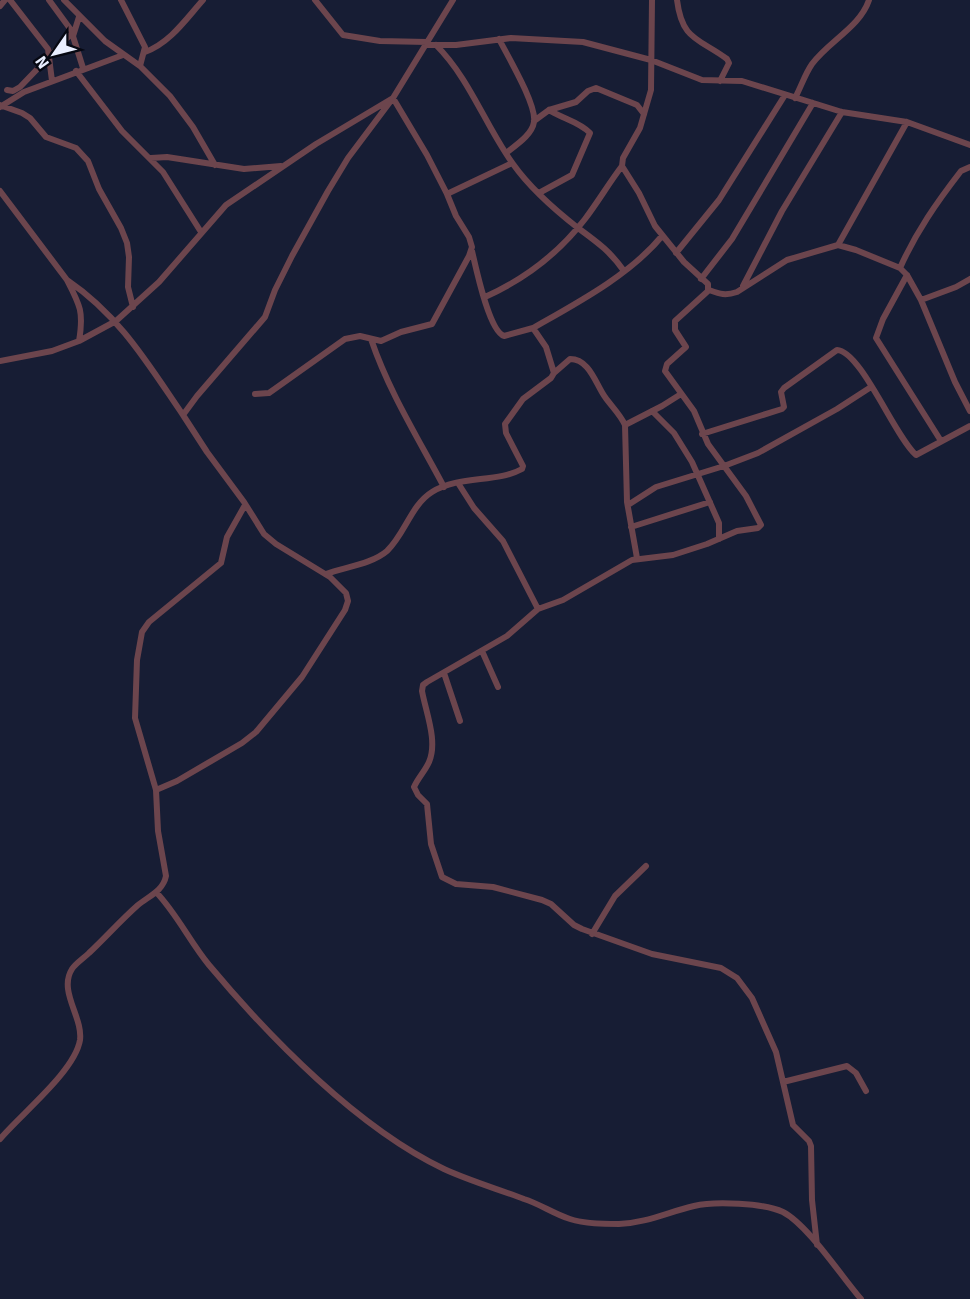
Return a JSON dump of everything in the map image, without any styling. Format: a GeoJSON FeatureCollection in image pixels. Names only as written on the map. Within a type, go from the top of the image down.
{"type":"FeatureCollection","features":[{"type":"Feature","properties":{"kind":"street"},"geometry":{"type":"LineString","coordinates":[[0,6],[5,0]]}},
{"type":"Feature","properties":{"kind":"street"},"geometry":{"type":"LineString","coordinates":[[10,0],[50,54],[52,81]]}},
{"type":"Feature","properties":{"kind":"street"},"geometry":{"type":"LineString","coordinates":[[49,0],[73,35],[83,69]]}},
{"type":"Feature","properties":{"kind":"street"},"geometry":{"type":"LineString","coordinates":[[64,0],[79,16],[163,88],[184,113],[215,165]]}},
{"type":"Feature","properties":{"kind":"street"},"geometry":{"type":"LineString","coordinates":[[121,0],[143,44],[145,52],[140,66]]}},
{"type":"Feature","properties":{"kind":"street"},"geometry":{"type":"LineString","coordinates":[[145,52],[168,38],[203,0]]}},
{"type":"Feature","properties":{"kind":"street"},"geometry":{"type":"LineString","coordinates":[[315,0],[343,35],[380,41],[436,45],[499,39],[583,42],[651,60],[695,78],[742,81],[842,112],[907,122],[970,145]]}},
{"type":"Feature","properties":{"kind":"street"},"geometry":{"type":"LineString","coordinates":[[183,415],[196,396],[265,317],[279,282],[328,191],[348,158],[393,98],[453,0]]}},
{"type":"Feature","properties":{"kind":"street"},"geometry":{"type":"LineString","coordinates":[[485,297],[529,274],[566,241],[578,228],[622,166],[623,158],[640,128],[651,90],[652,0]]}},
{"type":"Feature","properties":{"kind":"street"},"geometry":{"type":"LineString","coordinates":[[677,0],[678,12],[687,31],[701,44],[727,59],[729,63],[720,81]]}},
{"type":"Feature","properties":{"kind":"street"},"geometry":{"type":"LineString","coordinates":[[795,98],[813,62],[859,17],[869,0]]}},
{"type":"Feature","properties":{"kind":"street"},"geometry":{"type":"LineString","coordinates":[[7,90],[13,91],[20,87],[50,54],[73,35],[79,16]]}},
{"type":"Feature","properties":{"kind":"street"},"geometry":{"type":"LineString","coordinates":[[499,39],[529,99],[534,114],[530,131],[507,153]]}},
{"type":"Feature","properties":{"kind":"street"},"geometry":{"type":"LineString","coordinates":[[436,45],[462,77],[512,163],[539,193],[578,228],[605,248],[624,271]]}},
{"type":"Feature","properties":{"kind":"street"},"geometry":{"type":"LineString","coordinates":[[0,106],[24,92],[123,55]]}},
{"type":"Feature","properties":{"kind":"street"},"geometry":{"type":"LineString","coordinates":[[76,71],[122,131],[163,172],[201,232]]}},
{"type":"Feature","properties":{"kind":"street"},"geometry":{"type":"LineString","coordinates":[[534,121],[549,110],[576,102],[588,91],[596,88],[637,105],[644,114]]}},
{"type":"Feature","properties":{"kind":"street"},"geometry":{"type":"LineString","coordinates":[[676,253],[719,200],[784,95]]}},
{"type":"Feature","properties":{"kind":"street"},"geometry":{"type":"LineString","coordinates":[[2,359],[52,351],[116,321],[159,282],[226,205],[315,144],[393,98]]}},
{"type":"Feature","properties":{"kind":"street"},"geometry":{"type":"LineString","coordinates":[[393,98],[409,122],[456,216],[469,237],[492,321],[500,335],[504,336],[533,328],[624,271],[651,249],[662,236]]}},
{"type":"Feature","properties":{"kind":"street"},"geometry":{"type":"LineString","coordinates":[[701,279],[732,239],[813,103]]}},
{"type":"Feature","properties":{"kind":"street"},"geometry":{"type":"LineString","coordinates":[[0,106],[22,113],[30,118],[46,137],[76,148],[88,161],[99,189],[128,243],[128,287],[133,307]]}},
{"type":"Feature","properties":{"kind":"street"},"geometry":{"type":"LineString","coordinates":[[539,193],[572,175],[590,133],[585,128],[549,110]]}},
{"type":"Feature","properties":{"kind":"street"},"geometry":{"type":"LineString","coordinates":[[741,289],[782,211],[842,112]]}},
{"type":"Feature","properties":{"kind":"street"},"geometry":{"type":"LineString","coordinates":[[838,245],[907,122]]}},
{"type":"Feature","properties":{"kind":"street"},"geometry":{"type":"LineString","coordinates":[[151,158],[167,157],[244,170],[285,165]]}},
{"type":"Feature","properties":{"kind":"street"},"geometry":{"type":"LineString","coordinates":[[447,194],[512,163]]}},
{"type":"Feature","properties":{"kind":"street"},"geometry":{"type":"LineString","coordinates":[[622,166],[639,193],[649,218],[676,253],[708,284],[709,290]]}},
{"type":"Feature","properties":{"kind":"street"},"geometry":{"type":"LineString","coordinates":[[900,268],[922,223],[961,171],[970,167]]}},
{"type":"Feature","properties":{"kind":"street"},"geometry":{"type":"LineString","coordinates":[[0,191],[67,280],[79,303],[82,319],[79,340]]}},
{"type":"Feature","properties":{"kind":"street"},"geometry":{"type":"LineString","coordinates":[[709,290],[729,295],[788,260],[838,245],[900,268],[907,275],[921,300],[955,382],[970,411]]}},
{"type":"Feature","properties":{"kind":"street"},"geometry":{"type":"LineString","coordinates":[[255,394],[268,393],[345,339],[354,336],[381,341],[401,332],[432,324],[471,251]]}},
{"type":"Feature","properties":{"kind":"street"},"geometry":{"type":"LineString","coordinates":[[907,275],[883,319],[876,338],[941,441]]}},
{"type":"Feature","properties":{"kind":"street"},"geometry":{"type":"LineString","coordinates":[[921,300],[947,291],[970,279]]}},
{"type":"Feature","properties":{"kind":"street"},"geometry":{"type":"LineString","coordinates":[[67,280],[116,321],[165,386],[264,534],[276,544],[326,574],[346,593],[348,601],[340,619],[302,677],[256,732],[242,743],[177,781],[156,790]]}},
{"type":"Feature","properties":{"kind":"street"},"geometry":{"type":"LineString","coordinates":[[709,290],[675,321],[675,330],[686,347],[667,364],[665,371],[694,411],[702,434],[746,496],[761,525],[758,528],[737,531],[662,557],[637,558],[563,600],[537,609],[514,632],[423,686],[432,751],[428,765],[414,787],[427,804],[431,844],[442,877],[456,884],[493,887],[542,900],[551,904],[574,925],[592,934],[663,957],[721,968],[730,972],[745,988],[759,1011],[776,1052],[793,1125],[811,1146],[816,1245]]}},
{"type":"Feature","properties":{"kind":"street"},"geometry":{"type":"LineString","coordinates":[[533,328],[546,347],[554,373]]}},
{"type":"Feature","properties":{"kind":"street"},"geometry":{"type":"LineString","coordinates":[[371,339],[404,416],[444,487]]}},
{"type":"Feature","properties":{"kind":"street"},"geometry":{"type":"LineString","coordinates":[[702,434],[782,409],[784,407],[781,392],[784,388],[837,350],[848,354],[863,372],[914,454],[922,454],[970,426]]}},
{"type":"Feature","properties":{"kind":"street"},"geometry":{"type":"LineString","coordinates":[[326,574],[376,557],[386,551],[422,501],[432,492],[458,483],[522,469],[522,460],[506,433],[505,424],[523,399],[551,378],[570,359],[579,361],[593,374],[604,397],[621,415],[626,425],[628,505],[637,558]]}},
{"type":"Feature","properties":{"kind":"street"},"geometry":{"type":"LineString","coordinates":[[628,505],[656,487],[724,466],[771,446],[871,387]]}},
{"type":"Feature","properties":{"kind":"street"},"geometry":{"type":"LineString","coordinates":[[626,425],[681,394]]}},
{"type":"Feature","properties":{"kind":"street"},"geometry":{"type":"LineString","coordinates":[[652,411],[674,433],[697,474],[719,523],[718,539]]}},
{"type":"Feature","properties":{"kind":"street"},"geometry":{"type":"LineString","coordinates":[[458,483],[474,508],[503,541],[537,609]]}},
{"type":"Feature","properties":{"kind":"street"},"geometry":{"type":"LineString","coordinates":[[631,527],[710,502]]}},
{"type":"Feature","properties":{"kind":"street"},"geometry":{"type":"LineString","coordinates":[[0,1139],[74,1056],[80,1040],[80,1026],[69,992],[68,984],[72,969],[139,904],[163,885],[166,876],[158,831],[156,790],[135,717],[137,660],[142,632],[149,622],[221,563],[227,537],[245,505]]}},
{"type":"Feature","properties":{"kind":"street"},"geometry":{"type":"LineString","coordinates":[[482,651],[498,687]]}},
{"type":"Feature","properties":{"kind":"street"},"geometry":{"type":"LineString","coordinates":[[444,673],[460,721]]}},
{"type":"Feature","properties":{"kind":"street"},"geometry":{"type":"LineString","coordinates":[[592,934],[615,896],[646,866]]}},
{"type":"Feature","properties":{"kind":"street"},"geometry":{"type":"LineString","coordinates":[[156,892],[171,909],[207,963],[279,1042],[319,1081],[390,1136],[442,1168],[524,1198],[569,1219],[585,1222],[639,1223],[696,1205],[732,1204],[769,1207],[795,1220],[861,1299]]}},
{"type":"Feature","properties":{"kind":"street"},"geometry":{"type":"LineString","coordinates":[[783,1082],[847,1066],[856,1074],[866,1091]]}}]}
